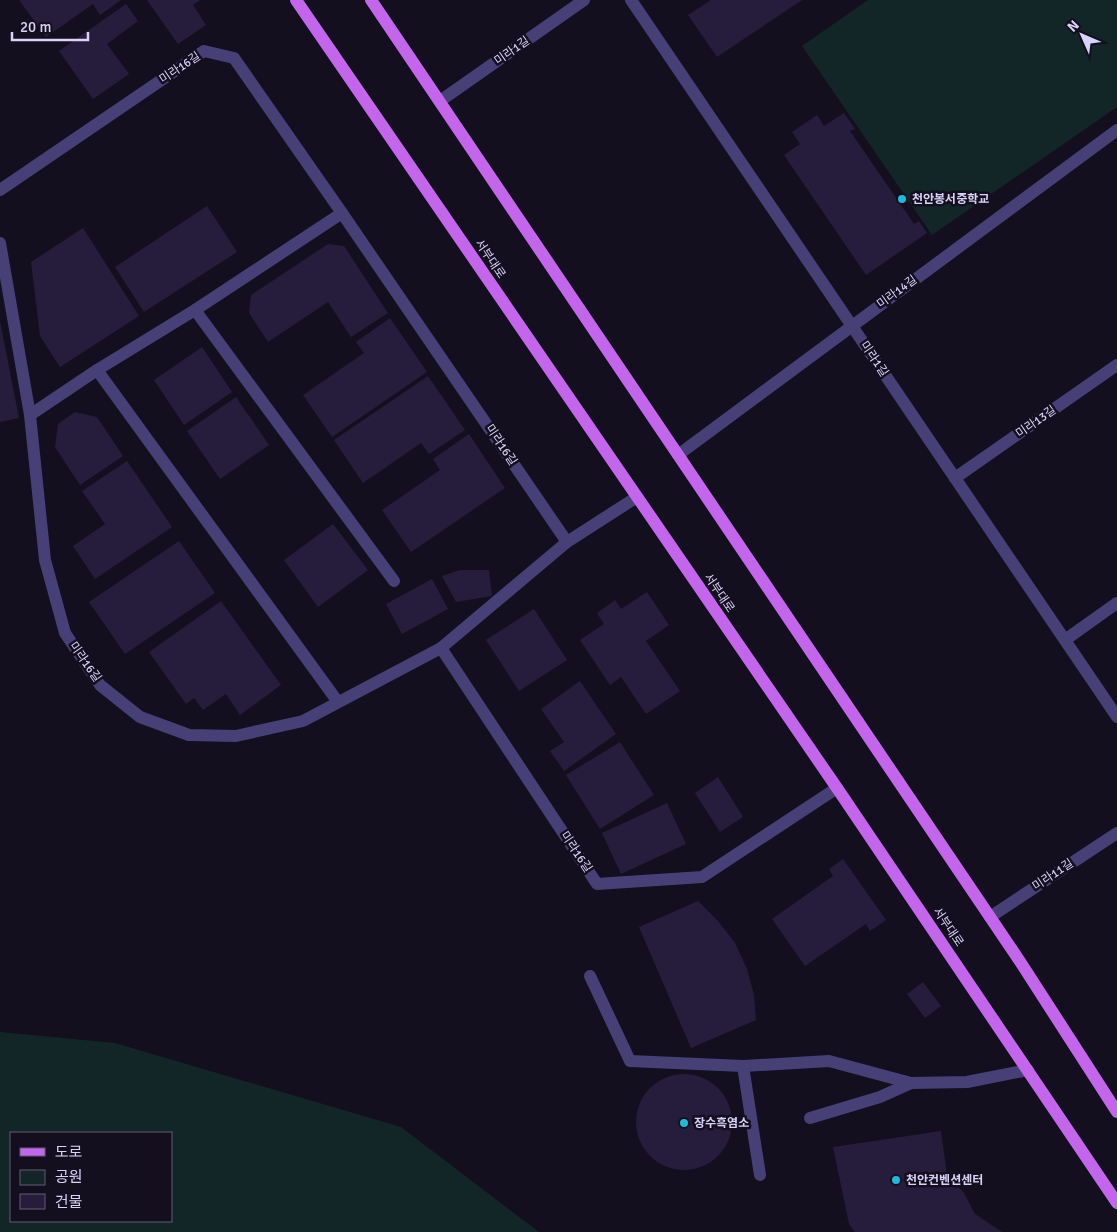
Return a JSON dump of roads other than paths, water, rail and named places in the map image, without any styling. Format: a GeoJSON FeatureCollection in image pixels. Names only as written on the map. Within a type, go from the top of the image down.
{"type":"FeatureCollection","features":[{"type":"Feature","properties":{"kind":"main road","name":"서부대로"},"geometry":{"type":"LineString","coordinates":[[296,0],[836,788],[1117,1203]]}},
{"type":"Feature","properties":{"kind":"main road"},"geometry":{"type":"LineString","coordinates":[[371,0],[990,918],[1117,1112]]}},
{"type":"Feature","properties":{"kind":"street","name":"미라1길"},"geometry":{"type":"LineString","coordinates":[[440,102],[584,0]]}},
{"type":"Feature","properties":{"kind":"street","name":"미라1길"},"geometry":{"type":"LineString","coordinates":[[631,0],[1117,718]]}},
{"type":"Feature","properties":{"kind":"street","name":"미라16길"},"geometry":{"type":"LineString","coordinates":[[0,190],[204,51],[234,58],[567,542],[441,648],[303,721],[236,736],[189,735],[140,717],[100,685],[65,633],[45,560],[30,415],[0,243]]}},
{"type":"Feature","properties":{"kind":"street","name":"미라14길"},"geometry":{"type":"LineString","coordinates":[[678,455],[1117,130]]}},
{"type":"Feature","properties":{"kind":"street"},"geometry":{"type":"LineString","coordinates":[[30,415],[97,370],[195,310],[342,213]]}},
{"type":"Feature","properties":{"kind":"street"},"geometry":{"type":"LineString","coordinates":[[195,310],[394,581]]}},
{"type":"Feature","properties":{"kind":"street","name":"미라13길"},"geometry":{"type":"LineString","coordinates":[[955,478],[1117,365]]}},
{"type":"Feature","properties":{"kind":"street"},"geometry":{"type":"LineString","coordinates":[[97,370],[338,702]]}},
{"type":"Feature","properties":{"kind":"street"},"geometry":{"type":"LineString","coordinates":[[567,542],[637,497]]}},
{"type":"Feature","properties":{"kind":"street"},"geometry":{"type":"LineString","coordinates":[[1065,640],[1117,604]]}},
{"type":"Feature","properties":{"kind":"street","name":"미라16길"},"geometry":{"type":"LineString","coordinates":[[441,648],[597,884],[702,877],[836,788]]}},
{"type":"Feature","properties":{"kind":"street","name":"미라11길"},"geometry":{"type":"LineString","coordinates":[[990,918],[1117,833]]}},
{"type":"Feature","properties":{"kind":"street"},"geometry":{"type":"LineString","coordinates":[[590,976],[630,1061],[743,1066],[829,1061],[911,1083],[967,1082],[1028,1070]]}},
{"type":"Feature","properties":{"kind":"street"},"geometry":{"type":"LineString","coordinates":[[743,1066],[760,1174]]}},
{"type":"Feature","properties":{"kind":"street"},"geometry":{"type":"LineString","coordinates":[[810,1118],[880,1097],[911,1083]]}},
{"type":"Feature","properties":{"kind":"place","name":"천안봉서중학교"},"geometry":{"type":"Point","coordinates":[902,199]}},
{"type":"Feature","properties":{"kind":"place","name":"장수흑염소"},"geometry":{"type":"Point","coordinates":[684,1123]}},
{"type":"Feature","properties":{"kind":"place","name":"천안컨벤션센터"},"geometry":{"type":"Point","coordinates":[896,1180]}}]}
